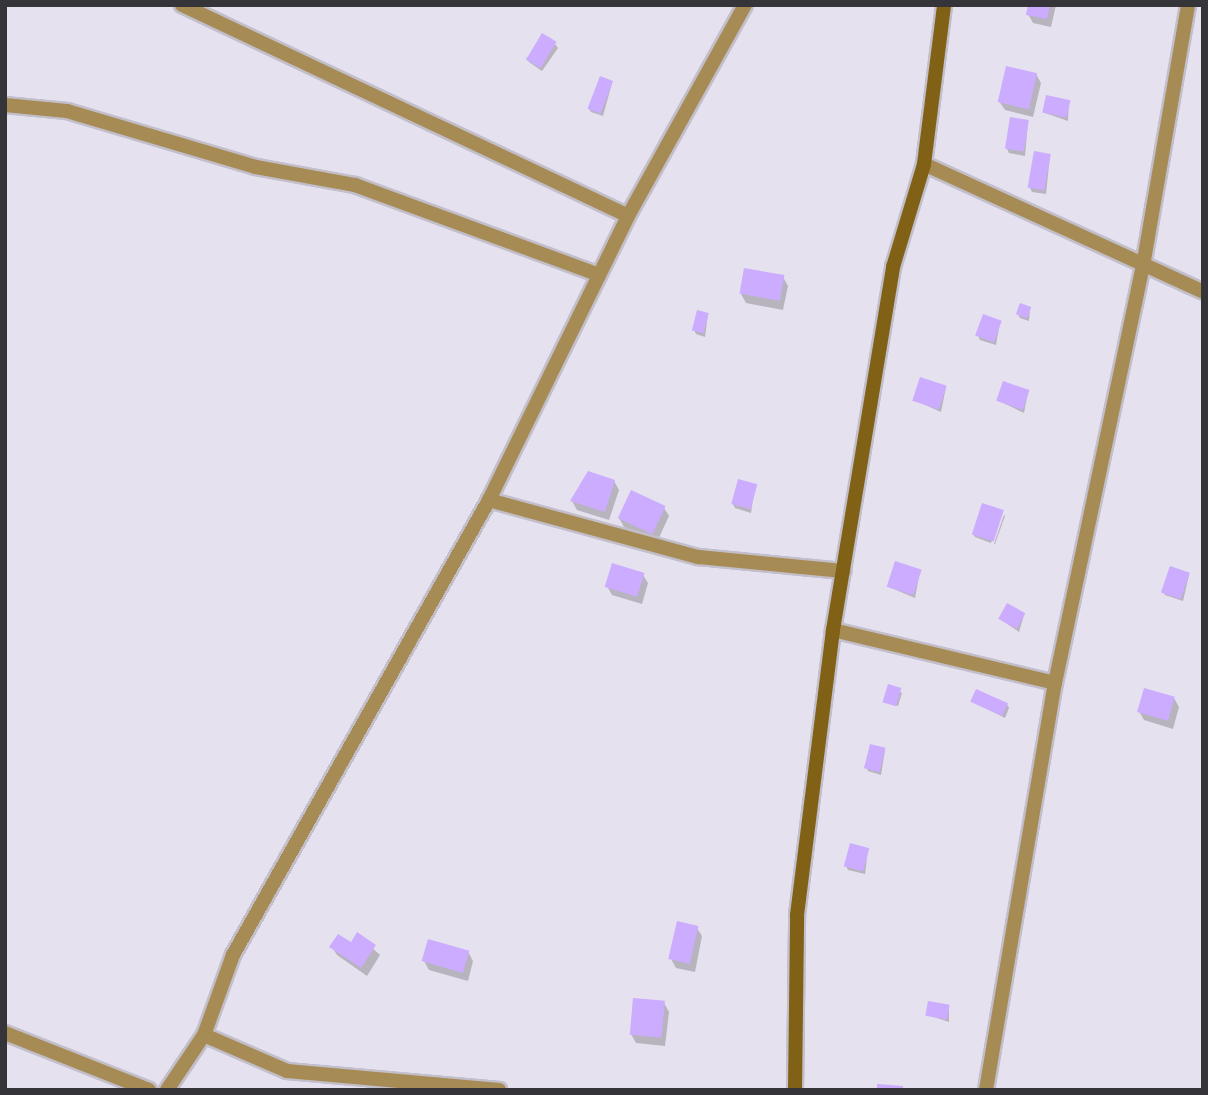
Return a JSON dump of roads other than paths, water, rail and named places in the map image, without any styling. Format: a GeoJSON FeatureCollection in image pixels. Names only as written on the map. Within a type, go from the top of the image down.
{"type":"FeatureCollection","features":[{"type":"Feature","properties":{"kind":"street"},"geometry":{"type":"LineString","coordinates":[[182,5],[628,216]]}},
{"type":"Feature","properties":{"kind":"street"},"geometry":{"type":"LineString","coordinates":[[167,1090],[204,1034],[233,955],[489,500],[628,216],[745,5]]}},
{"type":"Feature","properties":{"kind":"street"},"geometry":{"type":"LineString","coordinates":[[794,1090],[797,915],[833,630],[893,267],[924,164],[944,5]]}},
{"type":"Feature","properties":{"kind":"street"},"geometry":{"type":"LineString","coordinates":[[986,1090],[1055,683],[1143,266],[1188,5]]}},
{"type":"Feature","properties":{"kind":"street"},"geometry":{"type":"LineString","coordinates":[[5,105],[67,111],[256,167],[355,185],[599,275]]}},
{"type":"Feature","properties":{"kind":"street"},"geometry":{"type":"LineString","coordinates":[[924,164],[1203,292]]}},
{"type":"Feature","properties":{"kind":"street"},"geometry":{"type":"LineString","coordinates":[[489,500],[698,557],[843,571]]}},
{"type":"Feature","properties":{"kind":"street"},"geometry":{"type":"LineString","coordinates":[[833,630],[1055,683]]}},
{"type":"Feature","properties":{"kind":"street"},"geometry":{"type":"LineString","coordinates":[[5,1033],[149,1090]]}},
{"type":"Feature","properties":{"kind":"street"},"geometry":{"type":"LineString","coordinates":[[204,1034],[287,1071],[499,1090]]}}]}
